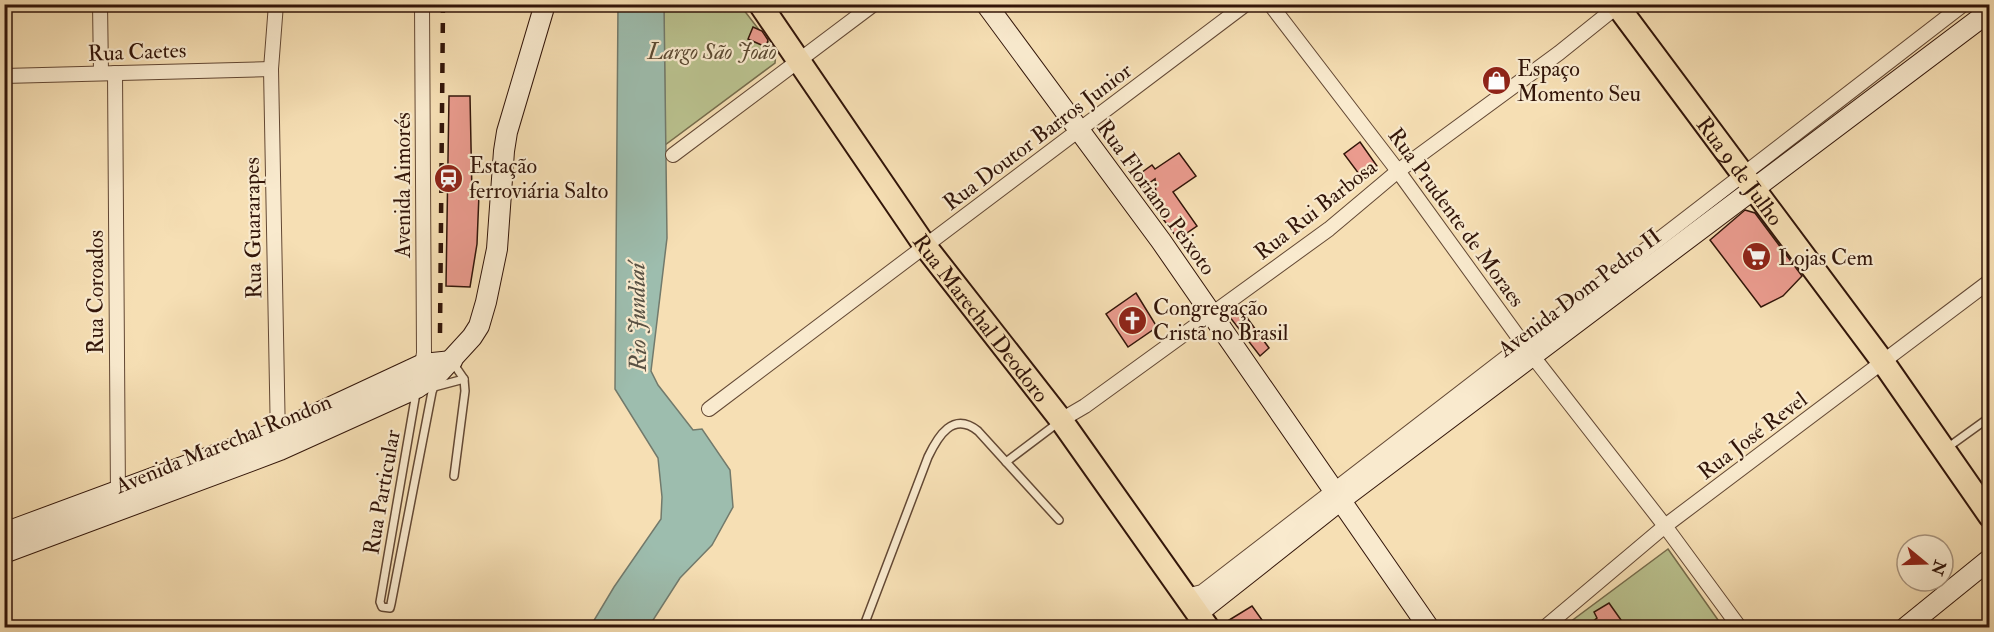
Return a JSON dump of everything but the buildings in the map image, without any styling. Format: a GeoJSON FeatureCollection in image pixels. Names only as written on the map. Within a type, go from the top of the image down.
{"type":"FeatureCollection","features":[{"type":"Feature","properties":{"kind":"main road","name":"Avenida Marechal Rondon"},"geometry":{"type":"LineString","coordinates":[[4,553],[118,501],[417,388],[452,361],[472,337],[486,302],[496,249],[507,132],[545,4]]}},
{"type":"Feature","properties":{"kind":"main road","name":"Rua Marechal Deodoro"},"geometry":{"type":"LineString","coordinates":[[760,4],[925,246],[1061,420],[1197,612]]}},
{"type":"Feature","properties":{"kind":"main road","name":"Rua Floriano Peixoto"},"geometry":{"type":"LineString","coordinates":[[986,4],[1161,241],[1429,627]]}},
{"type":"Feature","properties":{"kind":"main road","name":"Rua 9 de Julho"},"geometry":{"type":"LineString","coordinates":[[1618,5],[1883,362],[1989,516]]}},
{"type":"Feature","properties":{"kind":"main road","name":"Avenida Dom Pedro II"},"geometry":{"type":"LineString","coordinates":[[1197,612],[1338,495],[1749,183],[1986,12]]}},
{"type":"Feature","properties":{"kind":"main road","name":"Avenida Marechal Rondon"},"geometry":{"type":"LineString","coordinates":[[278,441],[423,364],[452,361]]}},
{"type":"Feature","properties":{"kind":"main road","name":"Avenida Marechal Rondon"},"geometry":{"type":"LineString","coordinates":[[4,533],[118,501]]}},
{"type":"Feature","properties":{"kind":"main road"},"geometry":{"type":"LineString","coordinates":[[1905,627],[1989,559]]}},
{"type":"Feature","properties":{"kind":"street","name":"Rua Coroados"},"geometry":{"type":"LineString","coordinates":[[100,4],[108,73],[118,501]]}},
{"type":"Feature","properties":{"kind":"street","name":"Rua Guararapes"},"geometry":{"type":"LineString","coordinates":[[276,4],[271,69],[278,441]]}},
{"type":"Feature","properties":{"kind":"street","name":"Avenida Aimorés"},"geometry":{"type":"LineString","coordinates":[[417,388],[423,364],[422,4]]}},
{"type":"Feature","properties":{"kind":"street"},"geometry":{"type":"LineString","coordinates":[[673,155],[874,4]]}},
{"type":"Feature","properties":{"kind":"street","name":"Rua Doutor Barros Junior"},"geometry":{"type":"LineString","coordinates":[[709,409],[1246,4]]}},
{"type":"Feature","properties":{"kind":"street","name":"Rua Prudente de Moraes"},"geometry":{"type":"LineString","coordinates":[[1270,4],[1398,171],[1529,351],[1740,627]]}},
{"type":"Feature","properties":{"kind":"street"},"geometry":{"type":"LineString","coordinates":[[1749,183],[1964,4]]}},
{"type":"Feature","properties":{"kind":"street","name":"Rua Rui Barbosa"},"geometry":{"type":"LineString","coordinates":[[1061,420],[1085,406],[1329,229],[1398,171],[1558,53],[1618,5]]}},
{"type":"Feature","properties":{"kind":"street","name":"Rua Caetes"},"geometry":{"type":"LineString","coordinates":[[4,76],[271,69]]}},
{"type":"Feature","properties":{"kind":"street","name":"Rua José Revel"},"geometry":{"type":"LineString","coordinates":[[1544,627],[1665,526],[1989,281]]}},
{"type":"Feature","properties":{"kind":"lane"},"geometry":{"type":"LineString","coordinates":[[452,361],[464,379],[465,402],[454,476]]}},
{"type":"Feature","properties":{"kind":"lane","name":"Rua Particular"},"geometry":{"type":"LineString","coordinates":[[417,388],[380,602],[382,607],[387,609],[392,604],[434,387],[464,379]]}},
{"type":"Feature","properties":{"kind":"lane"},"geometry":{"type":"LineString","coordinates":[[1945,450],[1989,417]]}},
{"type":"Feature","properties":{"kind":"lane"},"geometry":{"type":"LineString","coordinates":[[1006,462],[1061,420]]}},
{"type":"Feature","properties":{"kind":"lane"},"geometry":{"type":"LineString","coordinates":[[863,627],[928,457],[939,435],[958,423],[969,424],[1059,520]]}},
{"type":"Feature","properties":{"kind":"green space","name":"Largo São João"},"geometry":{"type":"Polygon","coordinates":[[[664,5],[740,5],[776,52],[775,63],[665,145],[664,5]]]}},
{"type":"Feature","properties":{"kind":"green space"},"geometry":{"type":"Polygon","coordinates":[[[1668,549],[1723,627],[1562,628],[1668,549]]]}},
{"type":"Feature","properties":{"kind":"water","name":"Rio Jundiaí"},"geometry":{"type":"Polygon","coordinates":[[[618,5],[664,5],[667,238],[651,371],[658,385],[693,430],[702,429],[730,470],[733,507],[712,545],[680,578],[648,628],[590,627],[614,587],[661,519],[662,497],[658,458],[615,389],[618,5]]]}},
{"type":"Feature","properties":{"kind":"railway"},"geometry":{"type":"LineString","coordinates":[[440,333],[443,4]]}},
{"type":"Feature","properties":{"kind":"place","name":"Espaço Momento Seu"},"geometry":{"type":"Point","coordinates":[1496,81]}},
{"type":"Feature","properties":{"kind":"place","name":"Estação ferroviária Salto"},"geometry":{"type":"Point","coordinates":[448,178]}},
{"type":"Feature","properties":{"kind":"place","name":"Lojas Cem"},"geometry":{"type":"Point","coordinates":[1757,257]}},
{"type":"Feature","properties":{"kind":"place","name":"Congregação Cristã no Brasil"},"geometry":{"type":"Point","coordinates":[1132,320]}}]}
